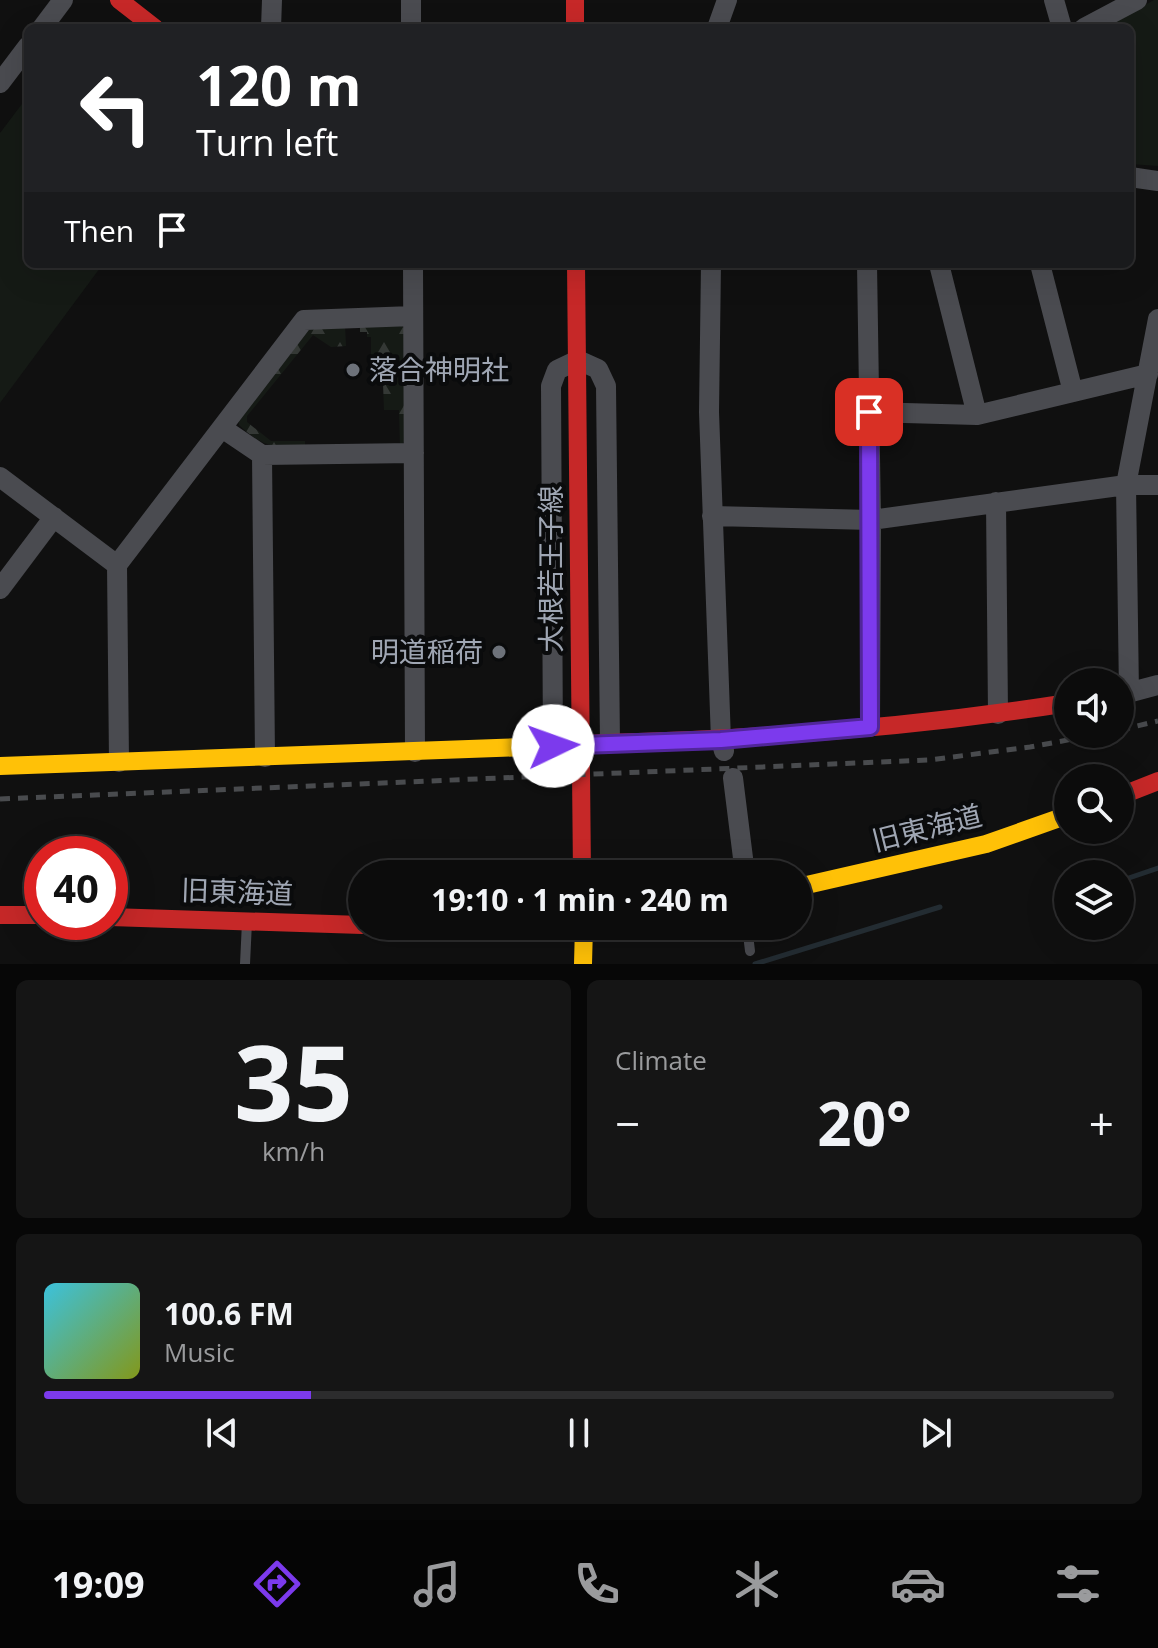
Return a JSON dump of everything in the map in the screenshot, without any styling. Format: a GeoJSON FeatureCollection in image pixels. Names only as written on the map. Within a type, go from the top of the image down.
{"type":"FeatureCollection","features":[{"type":"Feature","properties":{"kind":"street"},"geometry":{"type":"LineString","coordinates":[[45,24],[63,0]]}},
{"type":"Feature","properties":{"kind":"street"},"geometry":{"type":"LineString","coordinates":[[119,0],[150,24]]}},
{"type":"Feature","properties":{"kind":"street"},"geometry":{"type":"LineString","coordinates":[[271,24],[272,0]]}},
{"type":"Feature","properties":{"kind":"street"},"geometry":{"type":"LineString","coordinates":[[411,0],[411,24]]}},
{"type":"Feature","properties":{"kind":"street"},"geometry":{"type":"LineString","coordinates":[[575,0],[575,24]]}},
{"type":"Feature","properties":{"kind":"street"},"geometry":{"type":"LineString","coordinates":[[718,24],[727,0]]}},
{"type":"Feature","properties":{"kind":"street"},"geometry":{"type":"LineString","coordinates":[[1054,0],[1061,24]]}},
{"type":"Feature","properties":{"kind":"street"},"geometry":{"type":"LineString","coordinates":[[1092,24],[1137,0]]}},
{"type":"Feature","properties":{"kind":"street"},"geometry":{"type":"LineString","coordinates":[[0,83],[24,51]]}},
{"type":"Feature","properties":{"kind":"street"},"geometry":{"type":"LineString","coordinates":[[1134,178],[1158,181]]}},
{"type":"Feature","properties":{"kind":"street"},"geometry":{"type":"LineString","coordinates":[[413,268],[415,752]]}},
{"type":"Feature","properties":{"kind":"street","name":"大根若王子線"},"geometry":{"type":"LineString","coordinates":[[576,268],[582,860]]}},
{"type":"Feature","properties":{"kind":"street"},"geometry":{"type":"LineString","coordinates":[[711,268],[709,412],[723,746]]}},
{"type":"Feature","properties":{"kind":"street"},"geometry":{"type":"LineString","coordinates":[[867,268],[870,727]]}},
{"type":"Feature","properties":{"kind":"street"},"geometry":{"type":"LineString","coordinates":[[940,268],[977,415]]}},
{"type":"Feature","properties":{"kind":"street"},"geometry":{"type":"LineString","coordinates":[[1041,268],[1073,392]]}},
{"type":"Feature","properties":{"kind":"street"},"geometry":{"type":"LineString","coordinates":[[119,762],[117,565],[304,320],[413,316]]}},
{"type":"Feature","properties":{"kind":"street"},"geometry":{"type":"LineString","coordinates":[[1125,668],[1126,485],[1158,319]]}},
{"type":"Feature","properties":{"kind":"street"},"geometry":{"type":"LineString","coordinates":[[553,746],[551,386],[557,370],[578,360],[598,369],[606,386],[608,743]]}},
{"type":"Feature","properties":{"kind":"street"},"geometry":{"type":"LineString","coordinates":[[869,412],[977,415],[1148,374]]}},
{"type":"Feature","properties":{"kind":"street"},"geometry":{"type":"LineString","coordinates":[[222,428],[262,455],[414,453]]}},
{"type":"Feature","properties":{"kind":"street"},"geometry":{"type":"LineString","coordinates":[[262,455],[265,757]]}},
{"type":"Feature","properties":{"kind":"street"},"geometry":{"type":"LineString","coordinates":[[0,477],[117,565]]}},
{"type":"Feature","properties":{"kind":"street"},"geometry":{"type":"LineString","coordinates":[[712,516],[871,520],[1126,485],[1158,485]]}},
{"type":"Feature","properties":{"kind":"street"},"geometry":{"type":"LineString","coordinates":[[996,502],[998,714]]}},
{"type":"Feature","properties":{"kind":"street"},"geometry":{"type":"LineString","coordinates":[[0,589],[54,517]]}},
{"type":"Feature","properties":{"kind":"street"},"geometry":{"type":"LineString","coordinates":[[1134,692],[1158,685]]}},
{"type":"Feature","properties":{"kind":"street"},"geometry":{"type":"LineString","coordinates":[[0,766],[608,743],[723,746],[1054,705]]}},
{"type":"Feature","properties":{"kind":"street"},"geometry":{"type":"LineString","coordinates":[[733,778],[743,860]]}},
{"type":"Feature","properties":{"kind":"street"},"geometry":{"type":"LineString","coordinates":[[1134,790],[1158,781]]}},
{"type":"Feature","properties":{"kind":"street","name":"旧東海道"},"geometry":{"type":"LineString","coordinates":[[812,884],[986,844],[1054,820]]}},
{"type":"Feature","properties":{"kind":"street"},"geometry":{"type":"LineString","coordinates":[[0,915],[24,915]]}},
{"type":"Feature","properties":{"kind":"street","name":"旧東海道"},"geometry":{"type":"LineString","coordinates":[[128,917],[348,924]]}},
{"type":"Feature","properties":{"kind":"street"},"geometry":{"type":"LineString","coordinates":[[582,940],[583,964]]}},
{"type":"Feature","properties":{"kind":"lane"},"geometry":{"type":"LineString","coordinates":[[245,964],[247,920]]}},
{"type":"Feature","properties":{"kind":"lane"},"geometry":{"type":"LineString","coordinates":[[749,940],[750,951]]}},
{"type":"Feature","properties":{"kind":"green space"},"geometry":{"type":"Polygon","coordinates":[[[1158,0],[1158,166],[1134,164],[1134,24],[1110,24],[1158,0]]]}},
{"type":"Feature","properties":{"kind":"green space"},"geometry":{"type":"Polygon","coordinates":[[[24,101],[24,268],[100,268],[0,403],[0,133],[24,101]]]}},
{"type":"Feature","properties":{"kind":"green space"},"geometry":{"type":"Polygon","coordinates":[[[401,325],[406,330],[405,441],[400,446],[399,410],[384,410],[382,357],[371,357],[371,337],[367,337],[367,332],[360,332],[360,326],[401,325]]]}},
{"type":"Feature","properties":{"kind":"green space"},"geometry":{"type":"Polygon","coordinates":[[[309,326],[345,326],[346,346],[331,347],[313,335],[247,416],[247,422],[271,441],[305,441],[305,447],[269,445],[239,425],[239,417],[309,326]]]}},
{"type":"Feature","properties":{"kind":"waterway"},"geometry":{"type":"LineString","coordinates":[[1134,876],[1158,868]]}},
{"type":"Feature","properties":{"kind":"waterway"},"geometry":{"type":"LineString","coordinates":[[755,964],[940,907]]}},
{"type":"Feature","properties":{"kind":"railway"},"geometry":{"type":"LineString","coordinates":[[1134,727],[1158,721]]}},
{"type":"Feature","properties":{"kind":"railway"},"geometry":{"type":"LineString","coordinates":[[0,799],[929,760],[1054,743]]}},
{"type":"Feature","properties":{"kind":"traffic: slow"},"geometry":{"type":"LineString","coordinates":[[0,766],[553,746]]}},
{"type":"Feature","properties":{"kind":"traffic: slow"},"geometry":{"type":"LineString","coordinates":[[812,884],[986,844],[1054,820]]}},
{"type":"Feature","properties":{"kind":"traffic: slow"},"geometry":{"type":"LineString","coordinates":[[583,964],[584,940]]}},
{"type":"Feature","properties":{"kind":"traffic: jam"},"geometry":{"type":"LineString","coordinates":[[119,0],[150,24]]}},
{"type":"Feature","properties":{"kind":"traffic: jam"},"geometry":{"type":"LineString","coordinates":[[575,0],[575,24]]}},
{"type":"Feature","properties":{"kind":"traffic: jam"},"geometry":{"type":"LineString","coordinates":[[576,268],[582,860]]}},
{"type":"Feature","properties":{"kind":"traffic: jam"},"geometry":{"type":"LineString","coordinates":[[606,743],[838,730],[1054,705]]}},
{"type":"Feature","properties":{"kind":"traffic: jam"},"geometry":{"type":"LineString","coordinates":[[553,746],[606,743]]}},
{"type":"Feature","properties":{"kind":"traffic: jam"},"geometry":{"type":"LineString","coordinates":[[1134,790],[1158,781]]}},
{"type":"Feature","properties":{"kind":"traffic: jam"},"geometry":{"type":"LineString","coordinates":[[0,915],[24,915]]}},
{"type":"Feature","properties":{"kind":"traffic: jam"},"geometry":{"type":"LineString","coordinates":[[128,918],[348,925]]}},
{"type":"Feature","properties":{"kind":"place","name":"落合神明社"},"geometry":{"type":"Point","coordinates":[353,370]}},
{"type":"Feature","properties":{"kind":"place","name":"明道稲荷"},"geometry":{"type":"Point","coordinates":[499,652]}},
{"type":"Feature","properties":{"kind":"route"},"geometry":{"type":"LineString","coordinates":[[553,746],[721,740],[870,727],[869,412]]}}]}
